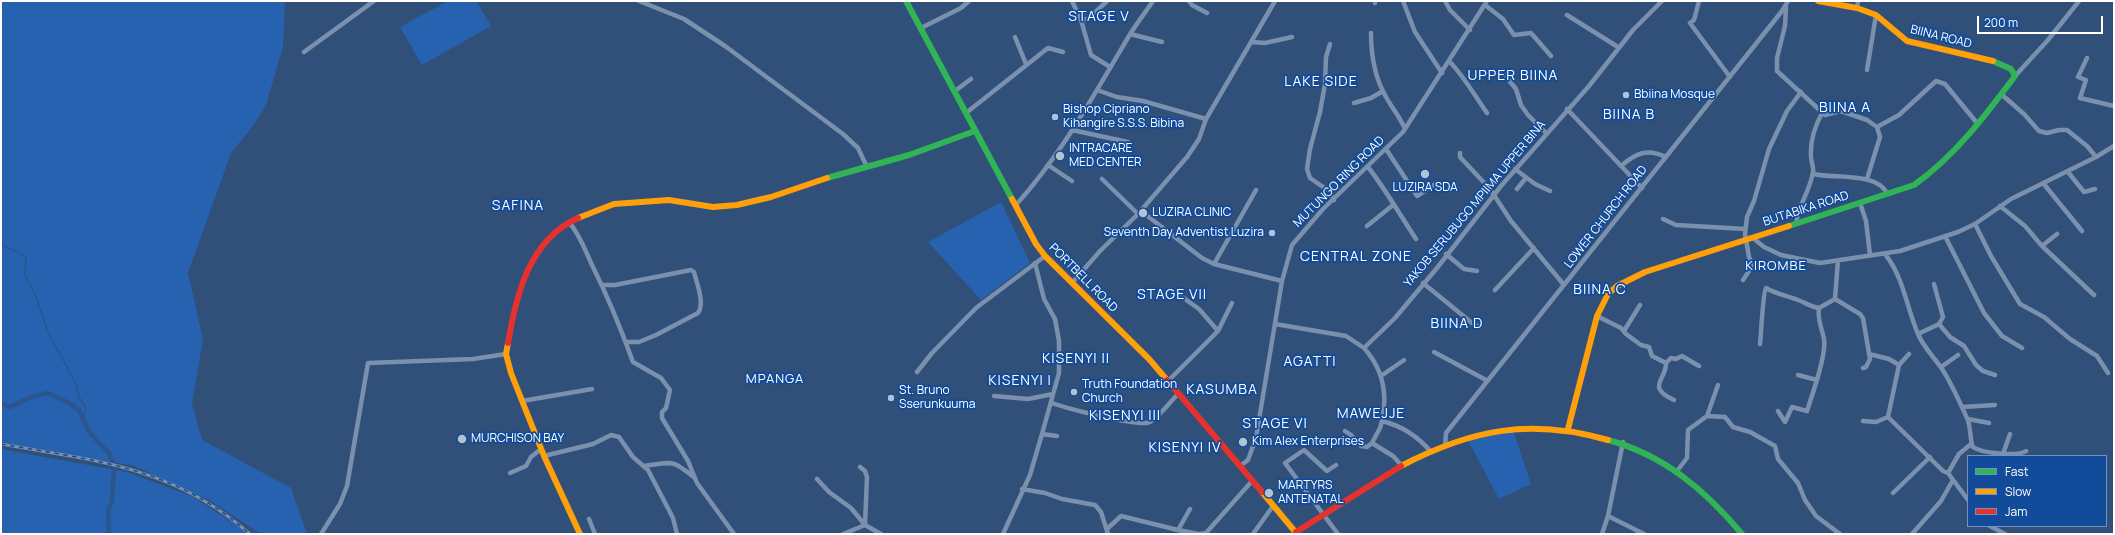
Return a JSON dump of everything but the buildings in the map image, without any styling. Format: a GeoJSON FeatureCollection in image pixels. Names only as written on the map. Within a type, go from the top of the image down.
{"type":"FeatureCollection","features":[{"type":"Feature","properties":{"kind":"main road","name":"PORTBELL ROAD"},"geometry":{"type":"LineString","coordinates":[[906,1],[1030,235],[1045,256],[1138,347],[1296,533]]}},
{"type":"Feature","properties":{"kind":"main road","name":"BIINA ROAD"},"geometry":{"type":"LineString","coordinates":[[1818,1],[1857,8],[1876,15],[1907,42],[2000,63],[2011,69],[2014,76]]}},
{"type":"Feature","properties":{"kind":"main road","name":"BUTABIKA ROAD"},"geometry":{"type":"LineString","coordinates":[[1568,429],[1596,316],[1608,294],[1628,279],[1667,264],[1750,239],[1914,185],[1928,176],[1947,158],[2001,94],[2014,76]]}},
{"type":"Feature","properties":{"kind":"main road"},"geometry":{"type":"LineString","coordinates":[[580,534],[541,449],[511,373],[506,354],[514,307],[525,273],[534,258],[569,222],[600,208],[614,204],[669,200],[713,207],[725,207],[771,197],[812,182],[909,155],[975,131]]}},
{"type":"Feature","properties":{"kind":"main road"},"geometry":{"type":"LineString","coordinates":[[1296,533],[1402,466],[1431,452],[1467,437],[1512,428],[1542,427],[1568,429],[1623,442],[1677,471],[1714,501],[1742,534]]}},
{"type":"Feature","properties":{"kind":"street"},"geometry":{"type":"LineString","coordinates":[[304,52],[374,1]]}},
{"type":"Feature","properties":{"kind":"street"},"geometry":{"type":"LineString","coordinates":[[639,1],[684,19],[725,46],[843,134],[858,148],[867,167]]}},
{"type":"Feature","properties":{"kind":"street"},"geometry":{"type":"LineString","coordinates":[[921,28],[961,8],[969,1]]}},
{"type":"Feature","properties":{"kind":"street"},"geometry":{"type":"LineString","coordinates":[[1072,1],[1081,20],[1091,55],[1110,68]]}},
{"type":"Feature","properties":{"kind":"street"},"geometry":{"type":"LineString","coordinates":[[1081,20],[1088,19],[1107,1]]}},
{"type":"Feature","properties":{"kind":"street"},"geometry":{"type":"LineString","coordinates":[[1015,206],[1048,165],[1072,130],[1130,34],[1153,1]]}},
{"type":"Feature","properties":{"kind":"street"},"geometry":{"type":"LineString","coordinates":[[1189,1],[1192,5],[1207,13]]}},
{"type":"Feature","properties":{"kind":"street"},"geometry":{"type":"LineString","coordinates":[[1072,283],[1100,251],[1140,212],[1187,157],[1199,139],[1206,119],[1275,1]]}},
{"type":"Feature","properties":{"kind":"street"},"geometry":{"type":"LineString","coordinates":[[1403,1],[1415,32],[1442,72]]}},
{"type":"Feature","properties":{"kind":"street"},"geometry":{"type":"LineString","coordinates":[[1445,1],[1450,10],[1470,30]]}},
{"type":"Feature","properties":{"kind":"street","name":"YAKOB SERUBUGO MPIIMA UPPER BINA"},"geometry":{"type":"LineString","coordinates":[[1364,348],[1395,318],[1515,169],[1589,86],[1618,47],[1662,1]]}},
{"type":"Feature","properties":{"kind":"street"},"geometry":{"type":"LineString","coordinates":[[1699,1],[1694,20],[1690,23],[1730,77]]}},
{"type":"Feature","properties":{"kind":"street"},"geometry":{"type":"LineString","coordinates":[[1857,8],[1858,1]]}},
{"type":"Feature","properties":{"kind":"street","name":"BUTABIKA ROAD"},"geometry":{"type":"LineString","coordinates":[[2014,76],[2048,40],[2079,1]]}},
{"type":"Feature","properties":{"kind":"street"},"geometry":{"type":"LineString","coordinates":[[1787,2],[1785,26],[1777,58],[1777,68],[1780,74],[1822,113],[1828,116],[1837,111],[1841,111],[1867,120],[1877,127],[1880,136],[1868,179]]}},
{"type":"Feature","properties":{"kind":"street","name":"LOWER CHURCH ROAD"},"geometry":{"type":"LineString","coordinates":[[1445,446],[1444,438],[1446,433],[1486,380],[1642,188],[1787,2]]}},
{"type":"Feature","properties":{"kind":"street"},"geometry":{"type":"LineString","coordinates":[[1486,3],[1503,19],[1514,35],[1531,33],[1551,56]]}},
{"type":"Feature","properties":{"kind":"street","name":"MUTUNGO RING ROAD"},"geometry":{"type":"LineString","coordinates":[[1240,466],[1248,460],[1256,438],[1282,281],[1292,245],[1303,231],[1405,129],[1486,3]]}},
{"type":"Feature","properties":{"kind":"street"},"geometry":{"type":"LineString","coordinates":[[1567,15],[1618,47]]}},
{"type":"Feature","properties":{"kind":"street"},"geometry":{"type":"LineString","coordinates":[[1867,70],[1876,15]]}},
{"type":"Feature","properties":{"kind":"street"},"geometry":{"type":"LineString","coordinates":[[1371,33],[1371,52],[1383,91],[1405,129]]}},
{"type":"Feature","properties":{"kind":"street"},"geometry":{"type":"LineString","coordinates":[[1130,34],[1162,42]]}},
{"type":"Feature","properties":{"kind":"street"},"geometry":{"type":"LineString","coordinates":[[1015,37],[1026,64]]}},
{"type":"Feature","properties":{"kind":"street"},"geometry":{"type":"LineString","coordinates":[[1252,42],[1265,43],[1292,37]]}},
{"type":"Feature","properties":{"kind":"street"},"geometry":{"type":"LineString","coordinates":[[1330,44],[1326,57],[1325,84],[1320,112],[1310,149],[1307,169],[1310,178],[1329,191],[1334,200]]}},
{"type":"Feature","properties":{"kind":"street"},"geometry":{"type":"LineString","coordinates":[[966,113],[1026,64],[1049,48],[1063,52]]}},
{"type":"Feature","properties":{"kind":"street"},"geometry":{"type":"LineString","coordinates":[[2088,58],[2078,77],[2086,80],[2080,98],[2114,106]]}},
{"type":"Feature","properties":{"kind":"street"},"geometry":{"type":"LineString","coordinates":[[1449,61],[1464,76],[1466,83],[1487,113]]}},
{"type":"Feature","properties":{"kind":"street"},"geometry":{"type":"LineString","coordinates":[[1503,73],[1516,89],[1521,105],[1528,115],[1547,134]]}},
{"type":"Feature","properties":{"kind":"street"},"geometry":{"type":"LineString","coordinates":[[955,91],[971,79]]}},
{"type":"Feature","properties":{"kind":"street"},"geometry":{"type":"LineString","coordinates":[[1877,127],[1899,114],[1936,81],[1945,84],[1977,123]]}},
{"type":"Feature","properties":{"kind":"street"},"geometry":{"type":"LineString","coordinates":[[1097,90],[1117,97],[1143,101],[1206,119]]}},
{"type":"Feature","properties":{"kind":"street"},"geometry":{"type":"LineString","coordinates":[[1354,103],[1371,98],[1383,91]]}},
{"type":"Feature","properties":{"kind":"street"},"geometry":{"type":"LineString","coordinates":[[1743,280],[1753,265],[1749,257],[1750,239],[1745,229],[1747,217],[1754,200],[1769,149],[1786,111],[1801,92]]}},
{"type":"Feature","properties":{"kind":"street"},"geometry":{"type":"LineString","coordinates":[[2001,94],[2024,114],[2039,131],[2047,133],[2059,130],[2068,130],[2088,146],[2096,157]]}},
{"type":"Feature","properties":{"kind":"street"},"geometry":{"type":"LineString","coordinates":[[1567,109],[1642,188]]}},
{"type":"Feature","properties":{"kind":"street"},"geometry":{"type":"LineString","coordinates":[[1796,224],[1798,209],[1805,199],[1813,172],[1811,156],[1814,131],[1822,113]]}},
{"type":"Feature","properties":{"kind":"street"},"geometry":{"type":"LineString","coordinates":[[1072,130],[1128,142]]}},
{"type":"Feature","properties":{"kind":"street"},"geometry":{"type":"LineString","coordinates":[[1750,239],[1768,249],[1790,258],[1820,262],[1900,251],[1975,224],[2000,206],[2043,183],[2068,172],[2114,146]]}},
{"type":"Feature","properties":{"kind":"street"},"geometry":{"type":"LineString","coordinates":[[1386,149],[1417,196],[1437,184]]}},
{"type":"Feature","properties":{"kind":"street"},"geometry":{"type":"LineString","coordinates":[[1621,166],[1633,156],[1643,153],[1654,151],[1666,157]]}},
{"type":"Feature","properties":{"kind":"street"},"geometry":{"type":"LineString","coordinates":[[1460,153],[1460,157],[1494,195],[1511,221],[1564,285]]}},
{"type":"Feature","properties":{"kind":"street"},"geometry":{"type":"LineString","coordinates":[[1048,165],[1072,181]]}},
{"type":"Feature","properties":{"kind":"street"},"geometry":{"type":"LineString","coordinates":[[1368,167],[1385,188],[1393,205],[1416,239]]}},
{"type":"Feature","properties":{"kind":"street"},"geometry":{"type":"LineString","coordinates":[[1515,169],[1526,178],[1550,191]]}},
{"type":"Feature","properties":{"kind":"street"},"geometry":{"type":"LineString","coordinates":[[1813,172],[1814,174],[1826,177],[1868,179],[1886,190],[1887,194]]}},
{"type":"Feature","properties":{"kind":"street"},"geometry":{"type":"LineString","coordinates":[[2068,172],[2084,192],[2095,189]]}},
{"type":"Feature","properties":{"kind":"street"},"geometry":{"type":"LineString","coordinates":[[1517,189],[1526,178]]}},
{"type":"Feature","properties":{"kind":"street"},"geometry":{"type":"LineString","coordinates":[[1102,179],[1140,212],[1202,258],[1214,264],[1282,281]]}},
{"type":"Feature","properties":{"kind":"street"},"geometry":{"type":"LineString","coordinates":[[2043,183],[2082,231]]}},
{"type":"Feature","properties":{"kind":"street"},"geometry":{"type":"LineString","coordinates":[[1214,264],[1256,190]]}},
{"type":"Feature","properties":{"kind":"street"},"geometry":{"type":"LineString","coordinates":[[1860,203],[1866,221],[1870,256]]}},
{"type":"Feature","properties":{"kind":"street"},"geometry":{"type":"LineString","coordinates":[[1367,226],[1393,205]]}},
{"type":"Feature","properties":{"kind":"street"},"geometry":{"type":"LineString","coordinates":[[2000,206],[2025,226],[2042,246],[2094,295]]}},
{"type":"Feature","properties":{"kind":"street"},"geometry":{"type":"LineString","coordinates":[[1663,220],[1676,225],[1745,229]]}},
{"type":"Feature","properties":{"kind":"street"},"geometry":{"type":"LineString","coordinates":[[569,222],[578,233],[602,285],[634,364],[661,378],[670,390],[666,408],[662,412],[662,418],[688,460],[695,479],[734,534]]}},
{"type":"Feature","properties":{"kind":"street"},"geometry":{"type":"LineString","coordinates":[[1975,224],[1991,256],[2020,304],[2044,317],[2070,339],[2097,356],[2108,373]]}},
{"type":"Feature","properties":{"kind":"street"},"geometry":{"type":"LineString","coordinates":[[2042,246],[2057,234]]}},
{"type":"Feature","properties":{"kind":"street"},"geometry":{"type":"LineString","coordinates":[[1945,236],[1988,318],[2002,336],[2022,348]]}},
{"type":"Feature","properties":{"kind":"street"},"geometry":{"type":"LineString","coordinates":[[1495,290],[1534,248]]}},
{"type":"Feature","properties":{"kind":"street"},"geometry":{"type":"LineString","coordinates":[[1446,254],[1464,269],[1477,271]]}},
{"type":"Feature","properties":{"kind":"street"},"geometry":{"type":"LineString","coordinates":[[1885,254],[1897,270],[1918,334],[1927,350],[1941,368],[1968,419],[1971,444],[1976,448],[2003,454],[2022,454],[2026,451]]}},
{"type":"Feature","properties":{"kind":"street"},"geometry":{"type":"LineString","coordinates":[[917,372],[932,353],[976,308],[1035,262],[1045,256]]}},
{"type":"Feature","properties":{"kind":"street"},"geometry":{"type":"LineString","coordinates":[[1835,299],[1838,260]]}},
{"type":"Feature","properties":{"kind":"street"},"geometry":{"type":"LineString","coordinates":[[1004,534],[1022,489],[1030,475],[1052,403],[1052,394],[1059,372],[1059,341],[1055,319],[1044,299],[1035,262]]}},
{"type":"Feature","properties":{"kind":"street"},"geometry":{"type":"LineString","coordinates":[[602,285],[615,285],[691,270],[694,272],[701,300],[701,308],[698,313],[656,335],[639,342],[626,342]]}},
{"type":"Feature","properties":{"kind":"street"},"geometry":{"type":"LineString","coordinates":[[1424,283],[1472,324],[1480,327]]}},
{"type":"Feature","properties":{"kind":"street"},"geometry":{"type":"LineString","coordinates":[[1918,334],[1939,324],[1943,314],[1934,284]]}},
{"type":"Feature","properties":{"kind":"street"},"geometry":{"type":"LineString","coordinates":[[1760,344],[1764,312],[1764,291],[1766,288],[1786,297],[1797,299],[1807,306],[1819,308],[1835,299]]}},
{"type":"Feature","properties":{"kind":"street"},"geometry":{"type":"LineString","coordinates":[[1178,294],[1199,309],[1218,331]]}},
{"type":"Feature","properties":{"kind":"street"},"geometry":{"type":"LineString","coordinates":[[1835,299],[1862,316],[1870,359],[1866,367],[1863,368]]}},
{"type":"Feature","properties":{"kind":"street"},"geometry":{"type":"LineString","coordinates":[[1168,381],[1218,331],[1232,303]]}},
{"type":"Feature","properties":{"kind":"street"},"geometry":{"type":"LineString","coordinates":[[1624,331],[1640,305]]}},
{"type":"Feature","properties":{"kind":"street"},"geometry":{"type":"LineString","coordinates":[[1778,411],[1785,422],[1792,407],[1807,411],[1824,352],[1824,340],[1818,317],[1819,308]]}},
{"type":"Feature","properties":{"kind":"street"},"geometry":{"type":"LineString","coordinates":[[1596,316],[1624,331],[1641,345],[1649,347],[1652,357],[1666,363]]}},
{"type":"Feature","properties":{"kind":"street"},"geometry":{"type":"LineString","coordinates":[[1274,324],[1346,336],[1364,348],[1372,357],[1382,376],[1384,409],[1380,428],[1372,443],[1367,447],[1361,446],[1345,431]]}},
{"type":"Feature","properties":{"kind":"street"},"geometry":{"type":"LineString","coordinates":[[1939,324],[1950,337],[1964,346],[1976,365],[1983,371],[1995,375]]}},
{"type":"Feature","properties":{"kind":"street"},"geometry":{"type":"LineString","coordinates":[[1434,352],[1486,380]]}},
{"type":"Feature","properties":{"kind":"street"},"geometry":{"type":"LineString","coordinates":[[321,534],[340,504],[347,486],[368,363],[473,359],[506,354]]}},
{"type":"Feature","properties":{"kind":"street"},"geometry":{"type":"LineString","coordinates":[[1869,354],[1889,359],[1899,365]]}},
{"type":"Feature","properties":{"kind":"street"},"geometry":{"type":"LineString","coordinates":[[1888,417],[1899,365],[1909,354]]}},
{"type":"Feature","properties":{"kind":"street"},"geometry":{"type":"LineString","coordinates":[[1941,368],[1958,355]]}},
{"type":"Feature","properties":{"kind":"street"},"geometry":{"type":"LineString","coordinates":[[1674,400],[1660,390],[1658,384],[1666,363],[1671,358],[1676,359],[1682,356],[1699,366]]}},
{"type":"Feature","properties":{"kind":"street"},"geometry":{"type":"LineString","coordinates":[[1382,376],[1404,360]]}},
{"type":"Feature","properties":{"kind":"street"},"geometry":{"type":"LineString","coordinates":[[1798,375],[1817,380]]}},
{"type":"Feature","properties":{"kind":"street"},"geometry":{"type":"LineString","coordinates":[[1677,471],[1687,458],[1688,430],[1707,416],[1718,385]]}},
{"type":"Feature","properties":{"kind":"street"},"geometry":{"type":"LineString","coordinates":[[522,401],[592,389]]}},
{"type":"Feature","properties":{"kind":"street"},"geometry":{"type":"LineString","coordinates":[[994,396],[1028,399],[1052,394]]}},
{"type":"Feature","properties":{"kind":"street"},"geometry":{"type":"LineString","coordinates":[[1052,403],[1127,423],[1141,424],[1149,422],[1178,394]]}},
{"type":"Feature","properties":{"kind":"street"},"geometry":{"type":"LineString","coordinates":[[1962,407],[1995,405]]}},
{"type":"Feature","properties":{"kind":"street"},"geometry":{"type":"LineString","coordinates":[[1707,416],[1725,417],[1733,427],[1750,432],[1774,446],[1778,458],[1798,483],[1805,500],[1816,516],[1840,534]]}},
{"type":"Feature","properties":{"kind":"street"},"geometry":{"type":"LineString","coordinates":[[1863,422],[1876,422],[1888,417]]}},
{"type":"Feature","properties":{"kind":"street"},"geometry":{"type":"LineString","coordinates":[[1888,417],[1943,471],[1948,473],[1967,497]]}},
{"type":"Feature","properties":{"kind":"street"},"geometry":{"type":"LineString","coordinates":[[1968,419],[1989,423]]}},
{"type":"Feature","properties":{"kind":"street"},"geometry":{"type":"LineString","coordinates":[[1382,421],[1407,430],[1422,441],[1431,452]]}},
{"type":"Feature","properties":{"kind":"street"},"geometry":{"type":"LineString","coordinates":[[1042,434],[1057,436]]}},
{"type":"Feature","properties":{"kind":"street"},"geometry":{"type":"LineString","coordinates":[[2003,454],[2010,434]]}},
{"type":"Feature","properties":{"kind":"street"},"geometry":{"type":"LineString","coordinates":[[544,456],[593,444],[613,435],[620,438],[633,457],[644,466],[670,510],[677,534]]}},
{"type":"Feature","properties":{"kind":"street"},"geometry":{"type":"LineString","coordinates":[[1602,534],[1608,516],[1623,442]]}},
{"type":"Feature","properties":{"kind":"street"},"geometry":{"type":"LineString","coordinates":[[1372,443],[1393,456],[1402,466]]}},
{"type":"Feature","properties":{"kind":"street"},"geometry":{"type":"LineString","coordinates":[[1948,473],[1959,454],[1971,444]]}},
{"type":"Feature","properties":{"kind":"street"},"geometry":{"type":"LineString","coordinates":[[510,473],[526,466],[531,457],[541,449]]}},
{"type":"Feature","properties":{"kind":"street"},"geometry":{"type":"LineString","coordinates":[[1336,465],[1327,471],[1304,450],[1286,463],[1338,534]]}},
{"type":"Feature","properties":{"kind":"street"},"geometry":{"type":"LineString","coordinates":[[1893,493],[1930,458]]}},
{"type":"Feature","properties":{"kind":"street"},"geometry":{"type":"LineString","coordinates":[[644,466],[666,462],[676,464],[695,479]]}},
{"type":"Feature","properties":{"kind":"street"},"geometry":{"type":"LineString","coordinates":[[860,467],[865,471],[868,477],[865,525]]}},
{"type":"Feature","properties":{"kind":"street"},"geometry":{"type":"LineString","coordinates":[[818,479],[828,492],[850,508],[865,525],[881,534]]}},
{"type":"Feature","properties":{"kind":"street"},"geometry":{"type":"LineString","coordinates":[[1912,534],[1941,501],[1953,480]]}},
{"type":"Feature","properties":{"kind":"street"},"geometry":{"type":"LineString","coordinates":[[1022,489],[1044,493],[1062,499],[1095,505],[1101,512],[1108,531],[1121,516],[1199,534],[1206,533],[1252,481]]}},
{"type":"Feature","properties":{"kind":"street"},"geometry":{"type":"LineString","coordinates":[[1254,534],[1273,506]]}},
{"type":"Feature","properties":{"kind":"street"},"geometry":{"type":"LineString","coordinates":[[1178,530],[1190,509]]}},
{"type":"Feature","properties":{"kind":"street"},"geometry":{"type":"LineString","coordinates":[[1608,516],[1644,534]]}},
{"type":"Feature","properties":{"kind":"street"},"geometry":{"type":"LineString","coordinates":[[589,519],[595,534]]}},
{"type":"Feature","properties":{"kind":"street"},"geometry":{"type":"LineString","coordinates":[[844,534],[865,525]]}},
{"type":"Feature","properties":{"kind":"street"},"geometry":{"type":"LineString","coordinates":[[1990,534],[1991,527],[2005,534]]}},
{"type":"Feature","properties":{"kind":"shaded area"},"geometry":{"type":"Polygon","coordinates":[[[1,1],[285,1],[283,47],[266,105],[253,126],[231,153],[188,273],[203,339],[192,404],[202,440],[291,488],[307,534],[261,534],[209,500],[134,466],[1,442],[1,1]]]}},
{"type":"Feature","properties":{"kind":"shaded area"},"geometry":{"type":"Polygon","coordinates":[[[448,1],[476,1],[491,26],[422,65],[400,27],[448,1]]]}},
{"type":"Feature","properties":{"kind":"shaded area"},"geometry":{"type":"Polygon","coordinates":[[[1001,202],[1030,263],[981,300],[928,242],[1001,202]]]}},
{"type":"Feature","properties":{"kind":"shaded area"},"geometry":{"type":"Polygon","coordinates":[[[1513,430],[1531,484],[1499,499],[1468,440],[1513,430]]]}},
{"type":"Feature","properties":{"kind":"shaded area"},"geometry":{"type":"Polygon","coordinates":[[[1,449],[127,472],[191,496],[238,526],[247,534],[1,534],[1,449]]]}},
{"type":"Feature","properties":{"kind":"waterway"},"geometry":{"type":"LineString","coordinates":[[1,244],[26,257],[25,275],[35,294],[47,330],[76,384],[79,397],[86,408],[83,418]]}},
{"type":"Feature","properties":{"kind":"waterway"},"geometry":{"type":"LineString","coordinates":[[1,403],[10,407],[31,397],[48,393],[69,403],[79,410],[89,432],[109,453],[113,464]]}},
{"type":"Feature","properties":{"kind":"waterway"},"geometry":{"type":"LineString","coordinates":[[109,534],[108,511],[112,501],[114,467]]}},
{"type":"Feature","properties":{"kind":"railway"},"geometry":{"type":"LineString","coordinates":[[1,444],[102,462],[133,470],[193,494],[221,512],[250,534]]}},
{"type":"Feature","properties":{"kind":"traffic: fast"},"geometry":{"type":"LineString","coordinates":[[906,1],[1012,199]]}},
{"type":"Feature","properties":{"kind":"traffic: fast"},"geometry":{"type":"LineString","coordinates":[[1789,226],[1914,185],[1929,174],[1969,135],[2015,76],[2011,69],[1993,61]]}},
{"type":"Feature","properties":{"kind":"traffic: fast"},"geometry":{"type":"LineString","coordinates":[[827,178],[909,155],[975,131]]}},
{"type":"Feature","properties":{"kind":"traffic: fast"},"geometry":{"type":"LineString","coordinates":[[1608,440],[1647,455],[1682,476],[1713,503],[1742,534]]}},
{"type":"Feature","properties":{"kind":"traffic: slow"},"geometry":{"type":"LineString","coordinates":[[1818,1],[1857,8],[1876,15],[1907,41],[1993,61]]}},
{"type":"Feature","properties":{"kind":"traffic: slow"},"geometry":{"type":"LineString","coordinates":[[578,218],[614,204],[669,200],[713,207],[737,205],[771,197],[827,178]]}},
{"type":"Feature","properties":{"kind":"traffic: slow"},"geometry":{"type":"LineString","coordinates":[[1012,199],[1036,244],[1045,256],[1149,359],[1167,380]]}},
{"type":"Feature","properties":{"kind":"traffic: slow"},"geometry":{"type":"LineString","coordinates":[[1568,429],[1597,316],[1608,294],[1617,286],[1645,272],[1789,226]]}},
{"type":"Feature","properties":{"kind":"traffic: slow"},"geometry":{"type":"LineString","coordinates":[[508,343],[506,354],[511,373],[544,456],[580,534]]}},
{"type":"Feature","properties":{"kind":"traffic: slow"},"geometry":{"type":"LineString","coordinates":[[1401,466],[1452,443],[1502,431],[1527,429],[1553,430],[1580,433],[1608,440]]}},
{"type":"Feature","properties":{"kind":"traffic: slow"},"geometry":{"type":"LineString","coordinates":[[1262,492],[1297,534]]}},
{"type":"Feature","properties":{"kind":"traffic: jam"},"geometry":{"type":"LineString","coordinates":[[508,343],[515,306],[521,288],[536,255],[548,240],[561,228],[578,218]]}},
{"type":"Feature","properties":{"kind":"traffic: jam"},"geometry":{"type":"LineString","coordinates":[[1167,380],[1262,492]]}},
{"type":"Feature","properties":{"kind":"traffic: jam"},"geometry":{"type":"LineString","coordinates":[[1296,532],[1401,466]]}},
{"type":"Feature","properties":{"kind":"place","name":"Bbiina Mosque"},"geometry":{"type":"Point","coordinates":[1626,95]}},
{"type":"Feature","properties":{"kind":"place","name":"Bishop Cipriano Kihangire S.S.S. Bibina"},"geometry":{"type":"Point","coordinates":[1055,117]}},
{"type":"Feature","properties":{"kind":"place","name":"INTRACARE MED CENTER"},"geometry":{"type":"Point","coordinates":[1060,156]}},
{"type":"Feature","properties":{"kind":"place","name":"LUZIRA SDA"},"geometry":{"type":"Point","coordinates":[1425,174]}},
{"type":"Feature","properties":{"kind":"place","name":"LUZIRA CLINIC"},"geometry":{"type":"Point","coordinates":[1143,213]}},
{"type":"Feature","properties":{"kind":"place","name":"Seventh Day Adventist Luzira"},"geometry":{"type":"Point","coordinates":[1272,233]}},
{"type":"Feature","properties":{"kind":"place","name":"Truth Foundation Church"},"geometry":{"type":"Point","coordinates":[1074,392]}},
{"type":"Feature","properties":{"kind":"place","name":"St. Bruno Sserunkuuma"},"geometry":{"type":"Point","coordinates":[891,398]}},
{"type":"Feature","properties":{"kind":"place","name":"MURCHISON BAY"},"geometry":{"type":"Point","coordinates":[462,439]}},
{"type":"Feature","properties":{"kind":"place","name":"Kim Alex Enterprises"},"geometry":{"type":"Point","coordinates":[1243,442]}},
{"type":"Feature","properties":{"kind":"place","name":"MARTYRS ANTENATAL"},"geometry":{"type":"Point","coordinates":[1269,493]}},
{"type":"Feature","properties":{"kind":"district","name":"STAGE V"},"geometry":{"type":"Point","coordinates":[1099,17]}},
{"type":"Feature","properties":{"kind":"district","name":"UPPER BIINA"},"geometry":{"type":"Point","coordinates":[1513,76]}},
{"type":"Feature","properties":{"kind":"district","name":"LAKE SIDE"},"geometry":{"type":"Point","coordinates":[1321,82]}},
{"type":"Feature","properties":{"kind":"district","name":"BIINA A"},"geometry":{"type":"Point","coordinates":[1845,108]}},
{"type":"Feature","properties":{"kind":"district","name":"BIINA B"},"geometry":{"type":"Point","coordinates":[1629,115]}},
{"type":"Feature","properties":{"kind":"district","name":"SAFINA"},"geometry":{"type":"Point","coordinates":[518,206]}},
{"type":"Feature","properties":{"kind":"district","name":"CENTRAL ZONE"},"geometry":{"type":"Point","coordinates":[1356,257]}},
{"type":"Feature","properties":{"kind":"district","name":"KIROMBE"},"geometry":{"type":"Point","coordinates":[1776,266]}},
{"type":"Feature","properties":{"kind":"district","name":"BIINA C"},"geometry":{"type":"Point","coordinates":[1600,290]}},
{"type":"Feature","properties":{"kind":"district","name":"STAGE VII"},"geometry":{"type":"Point","coordinates":[1172,295]}},
{"type":"Feature","properties":{"kind":"district","name":"BIINA D"},"geometry":{"type":"Point","coordinates":[1457,324]}},
{"type":"Feature","properties":{"kind":"district","name":"KISENYI II"},"geometry":{"type":"Point","coordinates":[1076,359]}},
{"type":"Feature","properties":{"kind":"district","name":"AGATTI"},"geometry":{"type":"Point","coordinates":[1310,362]}},
{"type":"Feature","properties":{"kind":"district","name":"MPANGA"},"geometry":{"type":"Point","coordinates":[775,379]}},
{"type":"Feature","properties":{"kind":"district","name":"KISENYI I"},"geometry":{"type":"Point","coordinates":[1020,381]}},
{"type":"Feature","properties":{"kind":"district","name":"KASUMBA"},"geometry":{"type":"Point","coordinates":[1222,390]}},
{"type":"Feature","properties":{"kind":"district","name":"MAWEJJE"},"geometry":{"type":"Point","coordinates":[1371,414]}},
{"type":"Feature","properties":{"kind":"district","name":"KISENYI III"},"geometry":{"type":"Point","coordinates":[1125,416]}},
{"type":"Feature","properties":{"kind":"district","name":"STAGE VI"},"geometry":{"type":"Point","coordinates":[1275,424]}},
{"type":"Feature","properties":{"kind":"district","name":"KISENYI IV"},"geometry":{"type":"Point","coordinates":[1185,448]}}]}
